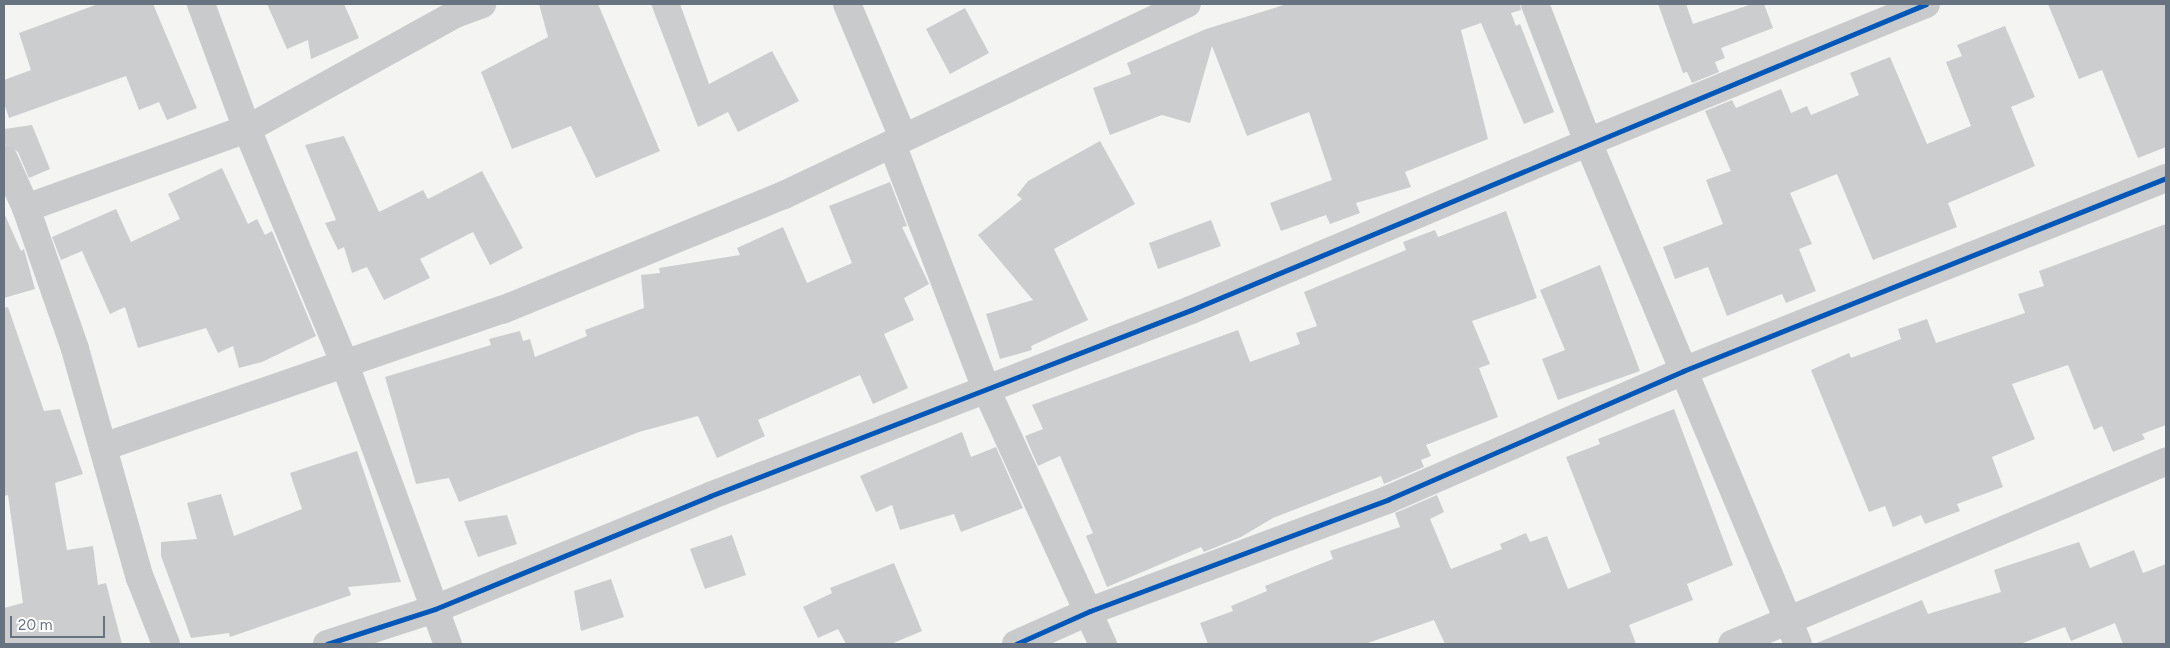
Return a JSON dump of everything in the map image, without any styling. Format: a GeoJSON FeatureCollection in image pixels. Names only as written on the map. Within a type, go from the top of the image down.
{"type":"FeatureCollection","features":[{"type":"Feature","properties":{"kind":"street"},"geometry":{"type":"LineString","coordinates":[[201,4],[247,129],[344,362],[448,644]]}},
{"type":"Feature","properties":{"kind":"street"},"geometry":{"type":"LineString","coordinates":[[26,208],[247,129],[454,14],[482,4]]}},
{"type":"Feature","properties":{"kind":"street"},"geometry":{"type":"LineString","coordinates":[[847,4],[986,389],[1090,611],[1103,644]]}},
{"type":"Feature","properties":{"kind":"street"},"geometry":{"type":"LineString","coordinates":[[103,446],[344,362],[502,310],[784,195],[1187,4]]}},
{"type":"Feature","properties":{"kind":"street"},"geometry":{"type":"LineString","coordinates":[[1535,4],[1588,142],[1794,633]]}},
{"type":"Feature","properties":{"kind":"street"},"geometry":{"type":"LineString","coordinates":[[326,644],[435,609],[710,496],[1190,310],[1588,142],[1926,4]]}},
{"type":"Feature","properties":{"kind":"street"},"geometry":{"type":"LineString","coordinates":[[4,159],[26,208],[75,349],[140,578],[166,644]]}},
{"type":"Feature","properties":{"kind":"street"},"geometry":{"type":"LineString","coordinates":[[1016,644],[1090,611],[1389,499],[1683,371],[2166,178]]}},
{"type":"Feature","properties":{"kind":"street"},"geometry":{"type":"LineString","coordinates":[[1732,644],[1794,633],[2166,462]]}},
{"type":"Feature","properties":{"kind":"building"},"geometry":{"type":"Polygon","coordinates":[[[98,4],[153,4],[197,108],[167,120],[159,102],[139,110],[126,76],[9,118],[4,103],[4,80],[31,70],[19,33],[98,4]]]}},
{"type":"Feature","properties":{"kind":"building"},"geometry":{"type":"Polygon","coordinates":[[[267,4],[344,4],[359,38],[311,59],[308,40],[287,49],[267,4]]]}},
{"type":"Feature","properties":{"kind":"building"},"geometry":{"type":"Polygon","coordinates":[[[539,4],[598,4],[660,151],[596,178],[571,126],[512,149],[481,72],[548,37],[539,4]]]}},
{"type":"Feature","properties":{"kind":"building"},"geometry":{"type":"Polygon","coordinates":[[[651,4],[680,4],[709,84],[772,51],[799,101],[738,132],[728,112],[698,127],[651,4]]]}},
{"type":"Feature","properties":{"kind":"building"},"geometry":{"type":"Polygon","coordinates":[[[1287,4],[1520,4],[1521,10],[1511,13],[1516,26],[1520,24],[1554,112],[1524,124],[1481,23],[1461,30],[1488,139],[1405,172],[1411,187],[1356,203],[1360,213],[1330,224],[1326,215],[1281,231],[1270,203],[1332,180],[1309,112],[1247,136],[1212,46],[1190,123],[1162,115],[1110,135],[1093,88],[1131,74],[1127,63],[1206,29],[1287,4]]]}},
{"type":"Feature","properties":{"kind":"building"},"geometry":{"type":"Polygon","coordinates":[[[1658,4],[1686,4],[1693,24],[1752,4],[1764,4],[1773,28],[1721,48],[1725,58],[1715,62],[1719,72],[1692,83],[1687,72],[1683,73],[1658,4]]]}},
{"type":"Feature","properties":{"kind":"building"},"geometry":{"type":"Polygon","coordinates":[[[2048,4],[2166,4],[2166,147],[2138,158],[2102,70],[2079,79],[2048,4]]]}},
{"type":"Feature","properties":{"kind":"building"},"geometry":{"type":"Polygon","coordinates":[[[965,8],[989,53],[950,74],[926,29],[965,8]]]}},
{"type":"Feature","properties":{"kind":"building"},"geometry":{"type":"Polygon","coordinates":[[[2005,26],[2035,97],[2011,107],[2035,166],[1948,203],[1957,227],[1873,260],[1837,174],[1790,193],[1812,244],[1799,249],[1816,291],[1786,303],[1782,294],[1727,316],[1708,267],[1675,279],[1663,247],[1723,224],[1706,180],[1731,171],[1705,111],[1732,100],[1736,108],[1781,89],[1791,113],[1807,106],[1811,115],[1859,95],[1850,73],[1890,57],[1927,144],[1971,126],[1946,62],[1962,56],[1957,45],[2005,26]]]}},
{"type":"Feature","properties":{"kind":"building"},"geometry":{"type":"Polygon","coordinates":[[[32,125],[50,169],[29,178],[18,152],[4,144],[4,129],[32,125]]]}},
{"type":"Feature","properties":{"kind":"building"},"geometry":{"type":"Polygon","coordinates":[[[344,136],[379,212],[423,190],[428,199],[482,171],[523,248],[490,265],[473,232],[420,259],[430,278],[384,300],[367,267],[352,273],[344,247],[338,250],[325,223],[336,220],[305,145],[344,136]]]}},
{"type":"Feature","properties":{"kind":"building"},"geometry":{"type":"Polygon","coordinates":[[[1100,141],[1135,204],[1054,249],[1088,320],[1031,346],[1032,350],[1000,359],[986,314],[1033,300],[978,235],[1022,199],[1017,195],[1028,181],[1100,141]]]}},
{"type":"Feature","properties":{"kind":"building"},"geometry":{"type":"Polygon","coordinates":[[[222,168],[248,224],[257,219],[265,235],[272,231],[316,336],[262,362],[239,368],[233,346],[218,353],[206,328],[138,348],[125,307],[110,314],[82,251],[61,260],[52,237],[116,209],[131,242],[180,219],[168,194],[222,168]]]}},
{"type":"Feature","properties":{"kind":"building"},"geometry":{"type":"Polygon","coordinates":[[[890,182],[907,226],[902,227],[929,284],[904,298],[914,320],[884,334],[908,388],[873,404],[860,375],[758,420],[765,436],[717,458],[698,416],[639,432],[459,502],[449,478],[416,484],[385,377],[491,345],[489,339],[520,331],[523,341],[530,339],[535,357],[587,336],[585,330],[644,308],[641,275],[660,273],[659,268],[740,255],[737,248],[783,227],[807,283],[852,263],[829,206],[890,182]]]}},
{"type":"Feature","properties":{"kind":"building"},"geometry":{"type":"Polygon","coordinates":[[[1506,211],[1537,298],[1472,321],[1490,364],[1479,368],[1498,417],[1426,445],[1431,456],[1421,460],[1424,467],[1384,484],[1381,476],[1273,518],[1241,537],[1204,552],[1201,547],[1107,587],[1086,536],[1093,533],[1060,456],[1038,466],[1025,436],[1043,429],[1032,405],[1238,330],[1250,362],[1300,344],[1296,333],[1317,326],[1304,292],[1406,250],[1403,242],[1435,230],[1438,237],[1506,211]]]}},
{"type":"Feature","properties":{"kind":"building"},"geometry":{"type":"Polygon","coordinates":[[[4,213],[21,251],[24,249],[35,289],[4,298],[4,213]]]}},
{"type":"Feature","properties":{"kind":"building"},"geometry":{"type":"Polygon","coordinates":[[[1211,220],[1221,246],[1158,269],[1149,243],[1211,220]]]}},
{"type":"Feature","properties":{"kind":"building"},"geometry":{"type":"Polygon","coordinates":[[[2166,224],[2166,425],[2142,434],[2145,439],[2113,452],[2102,426],[2094,430],[2068,365],[2012,384],[2035,439],[1992,457],[2003,487],[1957,504],[1960,511],[1925,524],[1921,515],[1893,527],[1885,506],[1869,512],[1811,370],[1849,353],[1851,358],[1901,339],[1898,329],[1927,319],[1936,343],[2025,313],[2018,294],[2044,286],[2039,271],[2166,224]]]}},
{"type":"Feature","properties":{"kind":"building"},"geometry":{"type":"Polygon","coordinates":[[[1600,265],[1640,371],[1558,400],[1542,359],[1565,350],[1540,290],[1600,265]]]}},
{"type":"Feature","properties":{"kind":"building"},"geometry":{"type":"Polygon","coordinates":[[[8,307],[44,411],[60,409],[83,474],[55,483],[67,550],[93,546],[98,585],[106,583],[122,644],[4,644],[4,608],[23,603],[8,495],[4,496],[4,308],[8,307]]]}},
{"type":"Feature","properties":{"kind":"building"},"geometry":{"type":"Polygon","coordinates":[[[1674,409],[1733,565],[1687,584],[1693,600],[1629,625],[1636,644],[1445,644],[1434,620],[1365,644],[1208,644],[1200,623],[1233,611],[1231,606],[1267,591],[1265,586],[1333,559],[1330,551],[1400,527],[1395,513],[1437,495],[1444,512],[1430,519],[1451,569],[1502,549],[1500,544],[1526,533],[1530,542],[1547,536],[1568,589],[1611,572],[1566,457],[1600,444],[1598,439],[1674,409]]]}},
{"type":"Feature","properties":{"kind":"building"},"geometry":{"type":"Polygon","coordinates":[[[962,432],[971,457],[996,447],[1023,508],[961,532],[954,514],[900,530],[892,505],[876,512],[860,476],[962,432]]]}},
{"type":"Feature","properties":{"kind":"building"},"geometry":{"type":"Polygon","coordinates":[[[357,451],[401,582],[348,587],[351,595],[230,637],[229,633],[191,638],[161,556],[161,542],[197,539],[187,503],[221,494],[234,536],[302,509],[290,473],[357,451]]]}},
{"type":"Feature","properties":{"kind":"building"},"geometry":{"type":"Polygon","coordinates":[[[507,515],[517,544],[478,557],[464,521],[507,515]]]}},
{"type":"Feature","properties":{"kind":"building"},"geometry":{"type":"Polygon","coordinates":[[[732,535],[746,575],[705,589],[690,549],[732,535]]]}},
{"type":"Feature","properties":{"kind":"building"},"geometry":{"type":"Polygon","coordinates":[[[2079,542],[2090,568],[2134,550],[2143,573],[2166,564],[2166,644],[2123,644],[2115,623],[2071,641],[2065,627],[2020,644],[1814,644],[1922,600],[1928,614],[2001,592],[1994,570],[2079,542]]]}},
{"type":"Feature","properties":{"kind":"building"},"geometry":{"type":"Polygon","coordinates":[[[894,563],[922,631],[891,644],[846,644],[838,629],[818,638],[803,607],[832,593],[830,588],[894,563]]]}},
{"type":"Feature","properties":{"kind":"building"},"geometry":{"type":"Polygon","coordinates":[[[611,579],[624,617],[581,631],[574,591],[611,579]]]}},
{"type":"Feature","properties":{"kind":"cycle path"},"geometry":{"type":"LineString","coordinates":[[327,644],[435,609],[710,496],[1191,310],[1926,4]]}},
{"type":"Feature","properties":{"kind":"cycle path"},"geometry":{"type":"LineString","coordinates":[[1016,644],[1090,611],[1389,499],[1683,371],[2166,178]]}}]}
